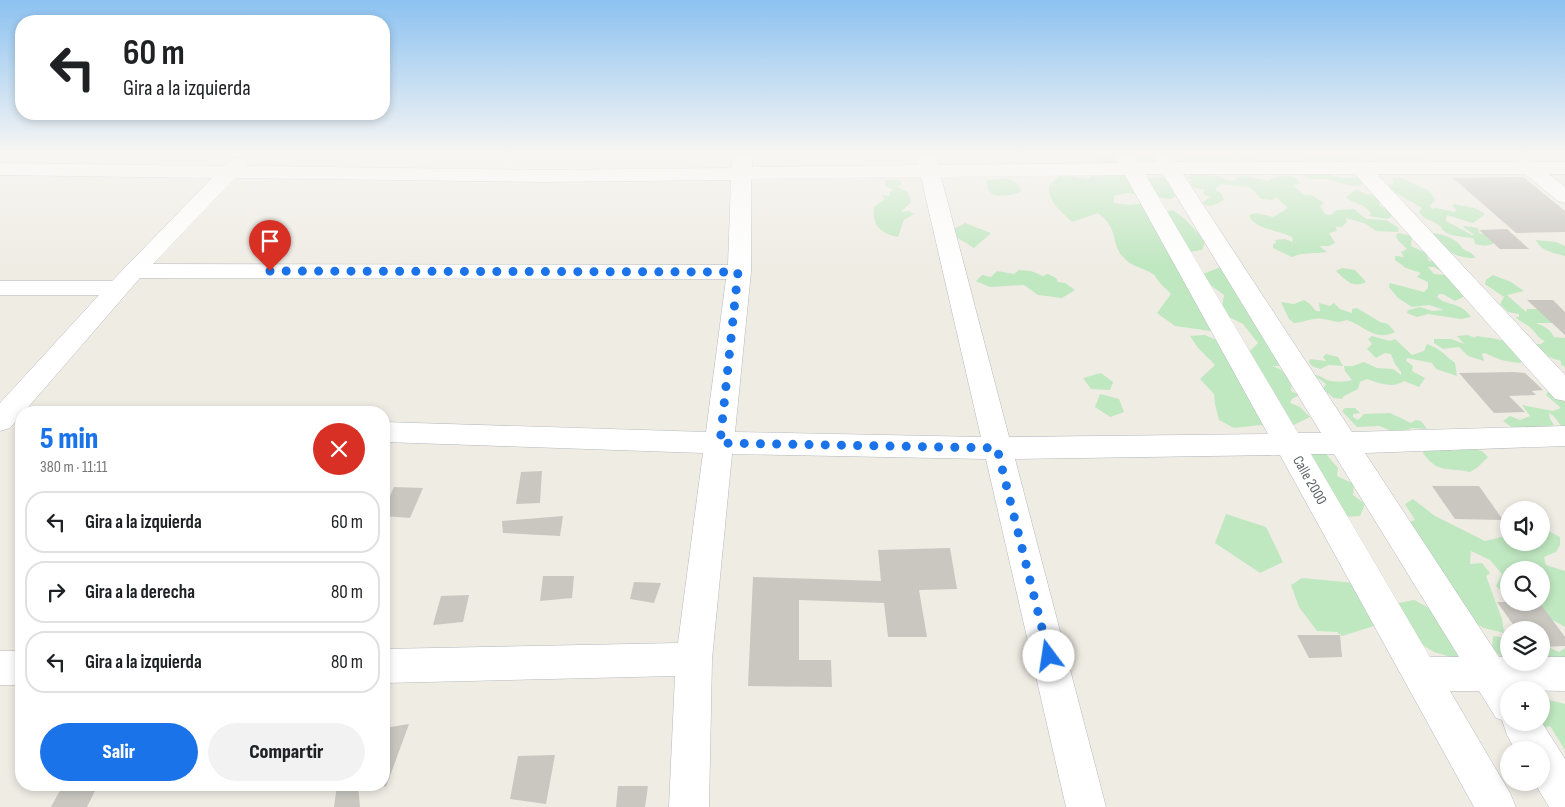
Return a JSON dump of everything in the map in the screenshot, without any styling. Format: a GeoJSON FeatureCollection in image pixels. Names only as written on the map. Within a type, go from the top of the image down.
{"type":"FeatureCollection","features":[{"type":"Feature","properties":{"kind":"street"},"geometry":{"type":"LineString","coordinates":[[0,421],[118,288],[212,191]]}},
{"type":"Feature","properties":{"kind":"street"},"geometry":{"type":"LineString","coordinates":[[689,807],[694,658],[738,272],[741,191]]}},
{"type":"Feature","properties":{"kind":"street"},"geometry":{"type":"LineString","coordinates":[[934,191],[1086,807]]}},
{"type":"Feature","properties":{"kind":"street","name":"Calle 2000"},"geometry":{"type":"LineString","coordinates":[[1144,191],[1496,807]]}},
{"type":"Feature","properties":{"kind":"street"},"geometry":{"type":"LineString","coordinates":[[1183,191],[1500,691]]}},
{"type":"Feature","properties":{"kind":"street"},"geometry":{"type":"LineString","coordinates":[[1381,191],[1565,392]]}},
{"type":"Feature","properties":{"kind":"street"},"geometry":{"type":"LineString","coordinates":[[1187,266],[1230,265]]}},
{"type":"Feature","properties":{"kind":"street"},"geometry":{"type":"LineString","coordinates":[[134,271],[738,272]]}},
{"type":"Feature","properties":{"kind":"street"},"geometry":{"type":"LineString","coordinates":[[0,288],[118,288]]}},
{"type":"Feature","properties":{"kind":"street"},"geometry":{"type":"LineString","coordinates":[[0,430],[15,430]]}},
{"type":"Feature","properties":{"kind":"street"},"geometry":{"type":"LineString","coordinates":[[390,432],[720,443],[997,448],[1289,445],[1565,436]]}},
{"type":"Feature","properties":{"kind":"street"},"geometry":{"type":"LineString","coordinates":[[390,666],[694,658]]}},
{"type":"Feature","properties":{"kind":"street"},"geometry":{"type":"LineString","coordinates":[[0,668],[15,668]]}},
{"type":"Feature","properties":{"kind":"street"},"geometry":{"type":"LineString","coordinates":[[1420,674],[1565,674]]}},
{"type":"Feature","properties":{"kind":"street"},"geometry":{"type":"LineString","coordinates":[[1550,771],[1565,795]]}},
{"type":"Feature","properties":{"kind":"green space"},"geometry":{"type":"Polygon","coordinates":[[[989,191],[1022,191],[998,196],[989,191]]]}},
{"type":"Feature","properties":{"kind":"green space"},"geometry":{"type":"Polygon","coordinates":[[[1175,191],[1178,194],[1171,199],[1126,193],[1114,196],[1114,203],[1130,205],[1144,203],[1157,213],[1172,210],[1186,220],[1198,233],[1205,242],[1202,250],[1188,252],[1225,333],[1175,326],[1157,313],[1171,294],[1153,274],[1131,264],[1125,259],[1117,248],[1110,225],[1105,219],[1098,213],[1072,222],[1056,206],[1049,192],[1175,191]]]}},
{"type":"Feature","properties":{"kind":"green space"},"geometry":{"type":"Polygon","coordinates":[[[1204,191],[1216,191],[1221,193],[1224,200],[1208,206],[1202,203],[1210,197],[1203,194],[1204,191]]]}},
{"type":"Feature","properties":{"kind":"green space"},"geometry":{"type":"Polygon","coordinates":[[[1253,191],[1299,191],[1304,195],[1311,195],[1324,203],[1320,206],[1325,214],[1330,215],[1337,210],[1354,209],[1366,219],[1386,220],[1399,228],[1398,232],[1376,231],[1366,224],[1346,218],[1347,222],[1342,227],[1336,227],[1337,231],[1329,233],[1335,243],[1329,246],[1319,246],[1327,252],[1292,257],[1273,248],[1273,244],[1276,243],[1275,240],[1285,239],[1293,242],[1292,237],[1256,224],[1249,215],[1257,213],[1273,217],[1288,208],[1276,197],[1272,200],[1261,199],[1253,191]]]}},
{"type":"Feature","properties":{"kind":"green space"},"geometry":{"type":"Polygon","coordinates":[[[1354,191],[1376,195],[1381,202],[1379,205],[1392,213],[1392,216],[1388,219],[1369,216],[1371,214],[1366,207],[1346,197],[1354,191]]]}},
{"type":"Feature","properties":{"kind":"green space"},"geometry":{"type":"Polygon","coordinates":[[[1392,191],[1429,191],[1435,200],[1430,206],[1433,209],[1454,212],[1457,210],[1452,206],[1454,204],[1481,211],[1485,214],[1473,223],[1447,215],[1446,221],[1472,235],[1475,235],[1463,227],[1478,228],[1479,233],[1491,236],[1497,241],[1489,245],[1481,245],[1475,244],[1474,239],[1447,233],[1439,225],[1427,219],[1419,212],[1422,208],[1392,191]]]}},
{"type":"Feature","properties":{"kind":"green space"},"geometry":{"type":"Polygon","coordinates":[[[889,192],[908,192],[911,202],[901,212],[909,211],[914,214],[904,220],[898,237],[882,231],[875,220],[874,207],[885,199],[881,195],[890,196],[889,192]]]}},
{"type":"Feature","properties":{"kind":"green space"},"geometry":{"type":"Polygon","coordinates":[[[965,223],[991,233],[974,248],[948,232],[965,223]]]}},
{"type":"Feature","properties":{"kind":"green space"},"geometry":{"type":"Polygon","coordinates":[[[1399,233],[1412,236],[1411,246],[1426,253],[1429,261],[1441,263],[1446,274],[1434,267],[1428,267],[1434,274],[1446,275],[1469,294],[1455,301],[1443,294],[1439,294],[1437,297],[1458,306],[1471,317],[1461,319],[1428,314],[1417,317],[1407,313],[1408,310],[1420,307],[1432,311],[1444,310],[1429,305],[1412,307],[1398,298],[1389,287],[1390,283],[1424,292],[1428,288],[1428,282],[1417,277],[1421,273],[1406,268],[1395,260],[1395,256],[1404,257],[1401,252],[1407,249],[1397,239],[1396,235],[1399,233]]]}},
{"type":"Feature","properties":{"kind":"green space"},"geometry":{"type":"Polygon","coordinates":[[[1433,233],[1454,240],[1476,258],[1462,257],[1451,252],[1446,249],[1433,233]]]}},
{"type":"Feature","properties":{"kind":"green space"},"geometry":{"type":"Polygon","coordinates":[[[1536,240],[1556,242],[1565,246],[1565,256],[1544,249],[1536,240]]]}},
{"type":"Feature","properties":{"kind":"green space"},"geometry":{"type":"Polygon","coordinates":[[[1221,267],[1282,366],[1272,366],[1280,369],[1292,382],[1291,391],[1299,395],[1292,399],[1290,403],[1300,407],[1310,417],[1283,430],[1261,425],[1234,428],[1219,420],[1214,394],[1200,379],[1215,365],[1198,348],[1190,336],[1205,335],[1216,340],[1247,363],[1255,359],[1247,354],[1258,343],[1243,324],[1221,313],[1224,295],[1198,276],[1221,267]]]}},
{"type":"Feature","properties":{"kind":"green space"},"geometry":{"type":"Polygon","coordinates":[[[1342,268],[1355,270],[1366,282],[1353,284],[1349,282],[1336,271],[1342,268]]]}},
{"type":"Feature","properties":{"kind":"green space"},"geometry":{"type":"Polygon","coordinates":[[[1019,270],[1031,271],[1043,276],[1048,274],[1056,278],[1058,282],[1065,283],[1075,290],[1062,298],[1038,295],[1024,285],[990,287],[976,281],[982,275],[991,277],[997,271],[1014,274],[1019,270]]]}},
{"type":"Feature","properties":{"kind":"green space"},"geometry":{"type":"Polygon","coordinates":[[[1493,275],[1511,282],[1524,291],[1507,295],[1526,312],[1527,309],[1538,309],[1557,323],[1536,323],[1547,328],[1554,337],[1565,338],[1565,367],[1561,365],[1561,361],[1549,357],[1539,350],[1534,344],[1541,344],[1545,341],[1516,317],[1519,317],[1519,314],[1508,312],[1500,304],[1504,297],[1485,284],[1486,280],[1493,275]]]}},
{"type":"Feature","properties":{"kind":"green space"},"geometry":{"type":"Polygon","coordinates":[[[1304,300],[1316,311],[1320,311],[1319,303],[1330,306],[1334,303],[1340,309],[1352,313],[1352,309],[1357,308],[1380,322],[1388,324],[1395,332],[1388,335],[1376,334],[1347,320],[1337,322],[1316,319],[1294,323],[1289,319],[1281,302],[1294,304],[1304,300]]]}},
{"type":"Feature","properties":{"kind":"green space"},"geometry":{"type":"Polygon","coordinates":[[[1468,335],[1475,338],[1476,336],[1504,341],[1526,358],[1520,363],[1515,363],[1485,353],[1482,354],[1484,361],[1468,356],[1459,347],[1443,349],[1434,343],[1434,339],[1451,339],[1464,344],[1457,336],[1468,335]]]}},
{"type":"Feature","properties":{"kind":"green space"},"geometry":{"type":"Polygon","coordinates":[[[1372,336],[1390,341],[1395,339],[1412,355],[1424,351],[1427,344],[1432,346],[1455,363],[1457,376],[1436,369],[1432,363],[1407,358],[1406,361],[1413,366],[1412,371],[1425,378],[1419,387],[1404,381],[1391,385],[1367,379],[1360,382],[1358,389],[1342,399],[1334,398],[1323,389],[1326,384],[1314,375],[1331,381],[1350,381],[1352,380],[1345,371],[1344,366],[1353,366],[1364,362],[1377,368],[1393,369],[1401,375],[1391,354],[1385,353],[1376,358],[1367,349],[1372,344],[1368,339],[1372,336]]]}},
{"type":"Feature","properties":{"kind":"green space"},"geometry":{"type":"Polygon","coordinates":[[[1326,354],[1338,357],[1343,366],[1329,365],[1320,369],[1312,366],[1309,362],[1310,359],[1326,361],[1323,357],[1326,354]]]}},
{"type":"Feature","properties":{"kind":"green space"},"geometry":{"type":"Polygon","coordinates":[[[1101,373],[1113,382],[1110,390],[1091,389],[1083,378],[1101,373]]]}},
{"type":"Feature","properties":{"kind":"green space"},"geometry":{"type":"Polygon","coordinates":[[[1549,390],[1565,396],[1565,428],[1549,413],[1554,425],[1524,436],[1503,421],[1510,416],[1520,420],[1530,416],[1522,405],[1553,411],[1561,408],[1546,395],[1549,390]]]}},
{"type":"Feature","properties":{"kind":"green space"},"geometry":{"type":"Polygon","coordinates":[[[1100,394],[1119,399],[1124,412],[1110,417],[1095,407],[1100,394]]]}},
{"type":"Feature","properties":{"kind":"green space"},"geometry":{"type":"Polygon","coordinates":[[[1345,408],[1355,408],[1360,413],[1353,414],[1353,417],[1358,420],[1364,414],[1390,413],[1411,423],[1416,420],[1421,421],[1427,429],[1412,428],[1395,432],[1379,426],[1357,427],[1342,411],[1345,408]]]}},
{"type":"Feature","properties":{"kind":"green space"},"geometry":{"type":"Polygon","coordinates":[[[1290,443],[1325,453],[1338,468],[1337,476],[1354,484],[1353,495],[1365,504],[1360,516],[1342,517],[1290,443]]]}},
{"type":"Feature","properties":{"kind":"green space"},"geometry":{"type":"Polygon","coordinates":[[[1425,445],[1441,446],[1453,451],[1470,448],[1482,451],[1488,457],[1470,472],[1438,467],[1428,460],[1423,453],[1425,445]]]}},
{"type":"Feature","properties":{"kind":"green space"},"geometry":{"type":"Polygon","coordinates":[[[1413,499],[1435,516],[1485,541],[1500,537],[1500,551],[1550,551],[1550,532],[1560,537],[1560,545],[1556,552],[1544,557],[1545,561],[1500,561],[1500,572],[1490,560],[1471,551],[1470,564],[1482,563],[1490,573],[1486,576],[1502,619],[1502,621],[1500,621],[1500,632],[1484,628],[1465,617],[1407,523],[1415,520],[1405,504],[1413,499]]]}},
{"type":"Feature","properties":{"kind":"green space"},"geometry":{"type":"Polygon","coordinates":[[[1226,514],[1266,527],[1283,562],[1260,573],[1215,543],[1226,514]]]}},
{"type":"Feature","properties":{"kind":"green space"},"geometry":{"type":"Polygon","coordinates":[[[1550,566],[1565,571],[1565,627],[1536,611],[1550,611],[1550,566]]]}},
{"type":"Feature","properties":{"kind":"green space"},"geometry":{"type":"Polygon","coordinates":[[[1302,578],[1355,583],[1385,602],[1399,603],[1414,600],[1444,616],[1461,660],[1434,652],[1391,625],[1374,626],[1342,636],[1337,632],[1317,631],[1299,607],[1291,585],[1302,578]]]}},
{"type":"Feature","properties":{"kind":"green space"},"geometry":{"type":"Polygon","coordinates":[[[1500,578],[1500,590],[1496,586],[1500,578]]]}},
{"type":"Feature","properties":{"kind":"green space"},"geometry":{"type":"Polygon","coordinates":[[[1493,636],[1500,637],[1500,656],[1492,648],[1493,636]]]}},
{"type":"Feature","properties":{"kind":"green space"},"geometry":{"type":"Polygon","coordinates":[[[1550,648],[1559,652],[1565,648],[1565,672],[1550,671],[1550,648]]]}},
{"type":"Feature","properties":{"kind":"green space"},"geometry":{"type":"Polygon","coordinates":[[[1550,700],[1565,704],[1565,750],[1550,726],[1550,700]]]}},
{"type":"Feature","properties":{"kind":"building"},"geometry":{"type":"Polygon","coordinates":[[[1468,191],[1540,191],[1565,211],[1565,232],[1516,233],[1468,191]]]}},
{"type":"Feature","properties":{"kind":"building"},"geometry":{"type":"Polygon","coordinates":[[[1507,229],[1529,249],[1500,249],[1479,230],[1507,229]]]}},
{"type":"Feature","properties":{"kind":"building"},"geometry":{"type":"Polygon","coordinates":[[[1527,300],[1553,300],[1565,312],[1565,335],[1527,300]]]}},
{"type":"Feature","properties":{"kind":"building"},"geometry":{"type":"Polygon","coordinates":[[[1459,373],[1525,373],[1543,390],[1532,391],[1536,395],[1509,396],[1525,412],[1494,413],[1459,373]]]}},
{"type":"Feature","properties":{"kind":"building"},"geometry":{"type":"Polygon","coordinates":[[[542,471],[540,503],[516,504],[521,472],[542,471]]]}},
{"type":"Feature","properties":{"kind":"building"},"geometry":{"type":"Polygon","coordinates":[[[1432,486],[1479,486],[1500,516],[1500,520],[1455,519],[1432,486]]]}},
{"type":"Feature","properties":{"kind":"building"},"geometry":{"type":"Polygon","coordinates":[[[394,487],[423,488],[410,518],[390,516],[390,496],[394,487]]]}},
{"type":"Feature","properties":{"kind":"building"},"geometry":{"type":"Polygon","coordinates":[[[563,516],[560,536],[503,533],[502,521],[563,516]]]}},
{"type":"Feature","properties":{"kind":"building"},"geometry":{"type":"Polygon","coordinates":[[[950,548],[957,589],[919,590],[927,637],[888,637],[884,603],[799,600],[799,660],[831,660],[832,687],[748,686],[753,577],[881,581],[878,550],[950,548]]]}},
{"type":"Feature","properties":{"kind":"building"},"geometry":{"type":"Polygon","coordinates":[[[543,576],[574,576],[572,598],[540,601],[543,576]]]}},
{"type":"Feature","properties":{"kind":"building"},"geometry":{"type":"Polygon","coordinates":[[[634,582],[661,583],[654,603],[630,599],[634,582]]]}},
{"type":"Feature","properties":{"kind":"building"},"geometry":{"type":"Polygon","coordinates":[[[469,595],[463,622],[433,625],[441,596],[469,595]]]}},
{"type":"Feature","properties":{"kind":"building"},"geometry":{"type":"Polygon","coordinates":[[[1503,611],[1546,611],[1565,637],[1565,646],[1550,647],[1550,621],[1511,621],[1503,611]]]}},
{"type":"Feature","properties":{"kind":"building"},"geometry":{"type":"Polygon","coordinates":[[[1297,635],[1340,635],[1342,657],[1309,658],[1297,635]]]}},
{"type":"Feature","properties":{"kind":"building"},"geometry":{"type":"Polygon","coordinates":[[[409,724],[390,776],[390,727],[409,724]]]}},
{"type":"Feature","properties":{"kind":"building"},"geometry":{"type":"Polygon","coordinates":[[[555,755],[546,804],[510,799],[518,756],[555,755]]]}},
{"type":"Feature","properties":{"kind":"building"},"geometry":{"type":"Polygon","coordinates":[[[618,786],[648,786],[645,807],[616,807],[618,786]]]}},
{"type":"Feature","properties":{"kind":"building"},"geometry":{"type":"Polygon","coordinates":[[[60,791],[95,791],[87,807],[51,807],[60,791]]]}},
{"type":"Feature","properties":{"kind":"building"},"geometry":{"type":"Polygon","coordinates":[[[336,791],[359,791],[360,807],[334,807],[336,791]]]}},
{"type":"Feature","properties":{"kind":"route"},"geometry":{"type":"LineString","coordinates":[[270,271],[738,272],[720,443],[997,448],[1049,656]]}}]}
